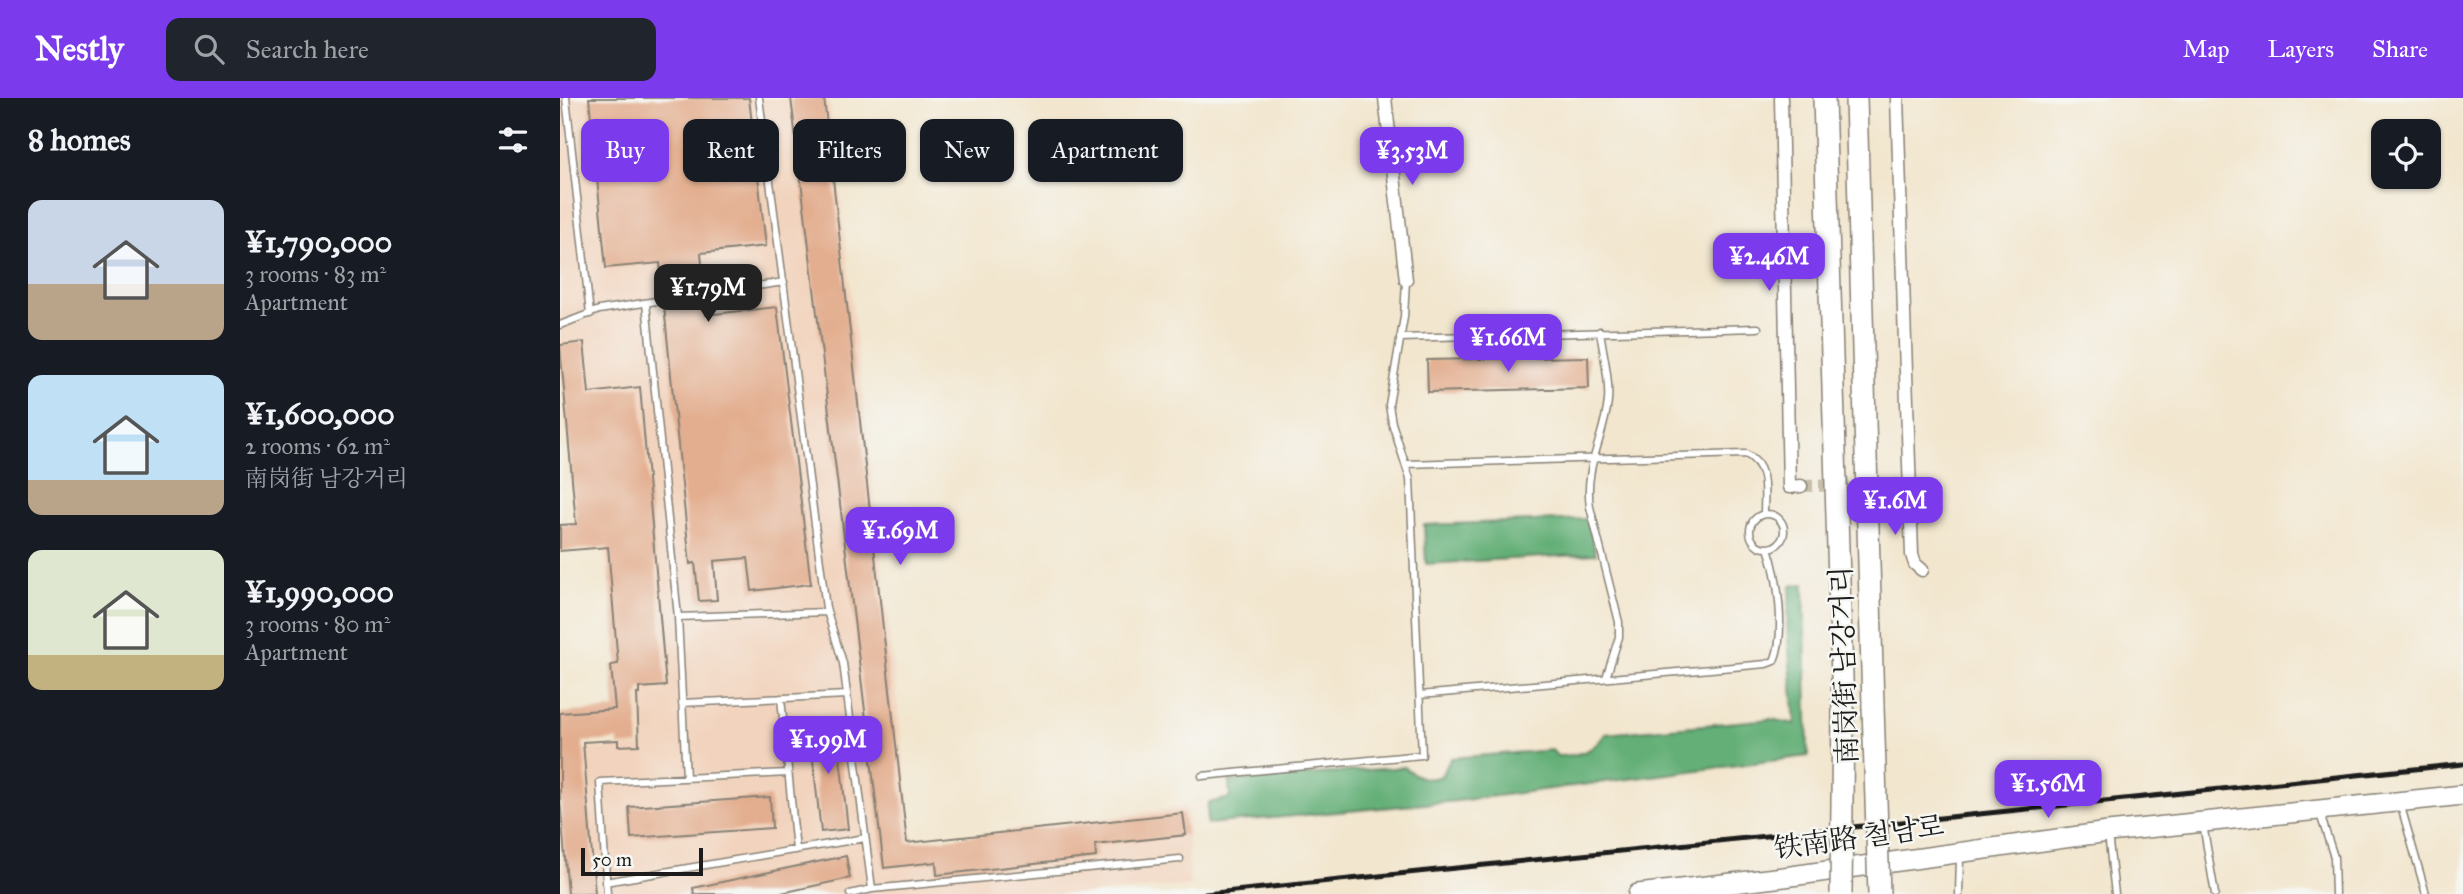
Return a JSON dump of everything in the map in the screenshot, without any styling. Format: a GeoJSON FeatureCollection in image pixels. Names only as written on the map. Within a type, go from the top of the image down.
{"type":"FeatureCollection","features":[{"type":"Feature","properties":{"kind":"main road","name":"南岗街 남강거리"},"geometry":{"type":"LineString","coordinates":[[1824,98],[1843,709],[1842,894]]}},
{"type":"Feature","properties":{"kind":"main road","name":"南岗街 남강거리"},"geometry":{"type":"LineString","coordinates":[[1856,98],[1879,894]]}},
{"type":"Feature","properties":{"kind":"street"},"geometry":{"type":"LineString","coordinates":[[1385,98],[1406,280]]}},
{"type":"Feature","properties":{"kind":"street"},"geometry":{"type":"LineString","coordinates":[[1781,98],[1789,486],[1801,486]]}},
{"type":"Feature","properties":{"kind":"street"},"geometry":{"type":"LineString","coordinates":[[1897,98],[1904,484],[1912,555],[1915,564],[1922,570]]}},
{"type":"Feature","properties":{"kind":"street","name":"铁南路 철남로"},"geometry":{"type":"LineString","coordinates":[[1638,894],[1785,885],[1960,852],[2108,832],[2463,795]]}},
{"type":"Feature","properties":{"kind":"lane"},"geometry":{"type":"LineString","coordinates":[[566,98],[590,314]]}},
{"type":"Feature","properties":{"kind":"lane"},"geometry":{"type":"LineString","coordinates":[[759,98],[827,612],[843,663],[872,889]]}},
{"type":"Feature","properties":{"kind":"lane"},"geometry":{"type":"LineString","coordinates":[[1202,776],[1422,755],[1410,479],[1392,423],[1390,405],[1404,317],[1406,280]]}},
{"type":"Feature","properties":{"kind":"lane"},"geometry":{"type":"LineString","coordinates":[[704,294],[784,282]]}},
{"type":"Feature","properties":{"kind":"lane"},"geometry":{"type":"LineString","coordinates":[[560,326],[599,310],[663,300]]}},
{"type":"Feature","properties":{"kind":"lane"},"geometry":{"type":"LineString","coordinates":[[646,303],[677,617],[686,778]]}},
{"type":"Feature","properties":{"kind":"lane"},"geometry":{"type":"LineString","coordinates":[[1400,338],[1758,328]]}},
{"type":"Feature","properties":{"kind":"lane"},"geometry":{"type":"LineString","coordinates":[[1600,331],[1608,399],[1588,475],[1590,507],[1619,622],[1619,637],[1606,678]]}},
{"type":"Feature","properties":{"kind":"lane"},"geometry":{"type":"LineString","coordinates":[[1405,464],[1746,454],[1761,466],[1765,478],[1764,514]]}},
{"type":"Feature","properties":{"kind":"lane"},"geometry":{"type":"LineString","coordinates":[[1764,514],[1775,516],[1784,529],[1778,544],[1768,548],[1757,545],[1749,530],[1754,519],[1764,514]]}},
{"type":"Feature","properties":{"kind":"lane"},"geometry":{"type":"LineString","coordinates":[[1419,695],[1766,664],[1774,661],[1778,652],[1779,594],[1776,569],[1768,548]]}},
{"type":"Feature","properties":{"kind":"lane"},"geometry":{"type":"LineString","coordinates":[[677,617],[827,612]]}},
{"type":"Feature","properties":{"kind":"lane"},"geometry":{"type":"LineString","coordinates":[[682,703],[847,695]]}},
{"type":"Feature","properties":{"kind":"lane"},"geometry":{"type":"LineString","coordinates":[[781,698],[796,850]]}},
{"type":"Feature","properties":{"kind":"lane"},"geometry":{"type":"LineString","coordinates":[[607,894],[600,782],[788,773]]}},
{"type":"Feature","properties":{"kind":"lane"},"geometry":{"type":"LineString","coordinates":[[2399,801],[2426,894]]}},
{"type":"Feature","properties":{"kind":"lane"},"geometry":{"type":"LineString","coordinates":[[2319,810],[2334,857],[2334,894]]}},
{"type":"Feature","properties":{"kind":"lane"},"geometry":{"type":"LineString","coordinates":[[2202,822],[2215,894]]}},
{"type":"Feature","properties":{"kind":"lane"},"geometry":{"type":"LineString","coordinates":[[2108,832],[2115,894]]}},
{"type":"Feature","properties":{"kind":"lane"},"geometry":{"type":"LineString","coordinates":[[605,882],[865,838]]}},
{"type":"Feature","properties":{"kind":"lane"},"geometry":{"type":"LineString","coordinates":[[1959,894],[1960,852]]}},
{"type":"Feature","properties":{"kind":"lane"},"geometry":{"type":"LineString","coordinates":[[850,894],[872,889],[1180,859]]}},
{"type":"Feature","properties":{"kind":"shaded area"},"geometry":{"type":"Polygon","coordinates":[[[560,98],[829,98],[831,119],[793,119],[793,182],[838,182],[913,843],[1187,807],[1190,885],[1085,894],[565,894],[560,833],[560,750],[642,746],[639,694],[620,696],[605,550],[582,551],[560,372],[560,98]]]}},
{"type":"Feature","properties":{"kind":"green space"},"geometry":{"type":"Polygon","coordinates":[[[1587,519],[1596,554],[1426,564],[1424,525],[1587,519]]]}},
{"type":"Feature","properties":{"kind":"green space"},"geometry":{"type":"Polygon","coordinates":[[[1804,584],[1808,756],[1457,801],[1207,824],[1208,803],[1230,798],[1229,781],[1404,767],[1417,775],[1431,778],[1441,776],[1451,758],[1552,750],[1557,756],[1571,755],[1590,749],[1605,734],[1771,719],[1795,724],[1787,625],[1791,585],[1804,584]]]}},
{"type":"Feature","properties":{"kind":"building"},"geometry":{"type":"Polygon","coordinates":[[[589,98],[749,98],[751,119],[683,119],[683,182],[759,182],[766,246],[701,253],[704,288],[698,294],[705,300],[706,315],[777,307],[811,584],[752,591],[748,558],[714,561],[717,600],[699,601],[695,563],[690,564],[664,306],[668,303],[668,298],[663,294],[660,263],[606,268],[597,182],[669,182],[669,119],[591,119],[589,98]]]}},
{"type":"Feature","properties":{"kind":"building"},"geometry":{"type":"Polygon","coordinates":[[[791,98],[824,98],[826,119],[794,119],[791,98]]]}},
{"type":"Feature","properties":{"kind":"building"},"geometry":{"type":"Polygon","coordinates":[[[801,182],[833,182],[907,843],[1183,813],[1186,835],[1095,845],[1096,857],[937,875],[936,862],[884,868],[801,182]]]}},
{"type":"Feature","properties":{"kind":"building"},"geometry":{"type":"Polygon","coordinates":[[[584,342],[589,393],[640,387],[666,686],[639,688],[639,745],[618,746],[618,740],[583,742],[595,894],[568,894],[560,798],[560,713],[615,709],[611,665],[618,664],[608,547],[560,551],[560,525],[576,524],[560,345],[584,342]]]}},
{"type":"Feature","properties":{"kind":"building"},"geometry":{"type":"Polygon","coordinates":[[[1588,357],[1589,388],[1428,392],[1427,360],[1588,357]]]}},
{"type":"Feature","properties":{"kind":"building"},"geometry":{"type":"Polygon","coordinates":[[[836,721],[848,829],[821,832],[809,724],[836,721]]]}},
{"type":"Feature","properties":{"kind":"building"},"geometry":{"type":"Polygon","coordinates":[[[770,797],[772,828],[631,838],[629,807],[770,797]]]}},
{"type":"Feature","properties":{"kind":"building"},"geometry":{"type":"Polygon","coordinates":[[[846,856],[850,878],[777,894],[694,894],[693,888],[846,856]]]}},
{"type":"Feature","properties":{"kind":"tunnel"},"geometry":{"type":"LineString","coordinates":[[1801,486],[1899,484]]}},
{"type":"Feature","properties":{"kind":"railway"},"geometry":{"type":"LineString","coordinates":[[1205,894],[2463,764]]}}]}
